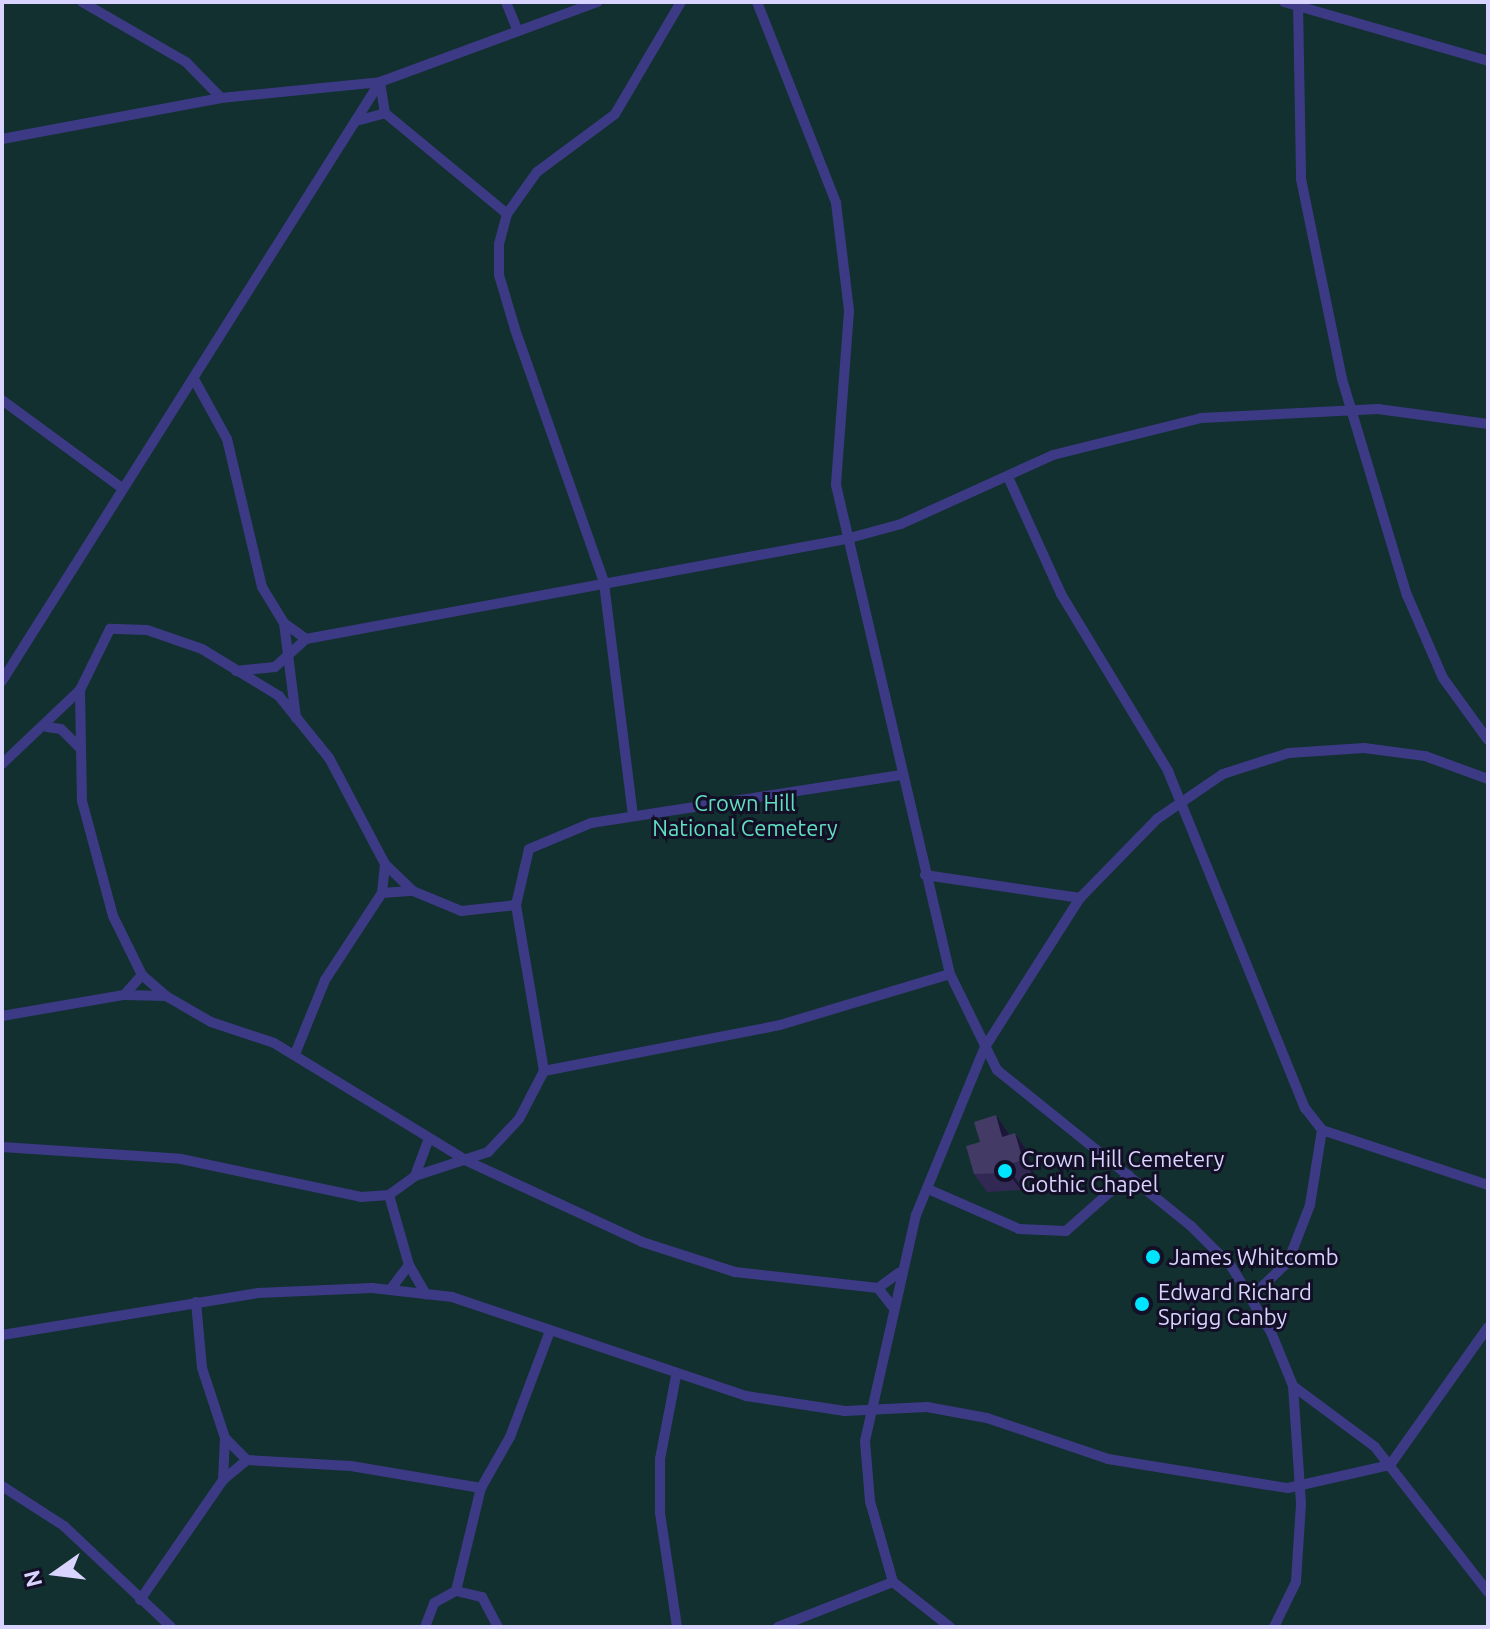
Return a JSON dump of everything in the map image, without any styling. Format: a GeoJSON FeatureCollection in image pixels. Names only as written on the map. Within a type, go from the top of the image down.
{"type":"FeatureCollection","features":[{"type":"Feature","properties":{"kind":"lane"},"geometry":{"type":"LineString","coordinates":[[82,2],[186,62],[221,98]]}},
{"type":"Feature","properties":{"kind":"lane"},"geometry":{"type":"LineString","coordinates":[[506,2],[518,31]]}},
{"type":"Feature","properties":{"kind":"lane"},"geometry":{"type":"LineString","coordinates":[[2,139],[221,98],[380,82],[598,2]]}},
{"type":"Feature","properties":{"kind":"lane"},"geometry":{"type":"LineString","coordinates":[[633,816],[604,582],[499,275],[507,214],[537,172],[615,114],[681,2]]}},
{"type":"Feature","properties":{"kind":"lane"},"geometry":{"type":"LineString","coordinates":[[757,2],[812,128],[844,250],[849,311],[835,422],[846,539],[950,974],[985,1047],[1034,1104],[1191,1226],[1251,1297],[1293,1386],[1301,1486],[1296,1582],[1274,1627]]}},
{"type":"Feature","properties":{"kind":"lane"},"geometry":{"type":"LineString","coordinates":[[1284,2],[1298,3],[1488,61]]}},
{"type":"Feature","properties":{"kind":"lane"},"geometry":{"type":"LineString","coordinates":[[1298,3],[1301,179],[1350,410],[1407,595],[1443,678],[1488,740]]}},
{"type":"Feature","properties":{"kind":"lane"},"geometry":{"type":"LineString","coordinates":[[380,82],[385,113],[507,214]]}},
{"type":"Feature","properties":{"kind":"lane"},"geometry":{"type":"LineString","coordinates":[[2,681],[380,82]]}},
{"type":"Feature","properties":{"kind":"lane"},"geometry":{"type":"LineString","coordinates":[[356,121],[385,113]]}},
{"type":"Feature","properties":{"kind":"lane"},"geometry":{"type":"LineString","coordinates":[[194,379],[227,439],[262,587],[284,623],[292,655],[297,720]]}},
{"type":"Feature","properties":{"kind":"lane"},"geometry":{"type":"LineString","coordinates":[[2,400],[123,489]]}},
{"type":"Feature","properties":{"kind":"lane"},"geometry":{"type":"LineString","coordinates":[[236,671],[275,667],[292,655],[306,639],[846,539],[1008,477],[1053,455],[1156,427],[1350,410],[1488,424]]}},
{"type":"Feature","properties":{"kind":"lane"},"geometry":{"type":"LineString","coordinates":[[1008,477],[1061,594],[1168,771],[1178,804],[1239,932],[1305,1108],[1322,1130],[1488,1185]]}},
{"type":"Feature","properties":{"kind":"lane"},"geometry":{"type":"LineString","coordinates":[[284,623],[306,639]]}},
{"type":"Feature","properties":{"kind":"lane"},"geometry":{"type":"LineString","coordinates":[[2,764],[47,727],[80,690],[110,629],[147,630],[202,649],[279,696],[329,758],[385,864],[413,891],[461,911],[516,905]]}},
{"type":"Feature","properties":{"kind":"lane"},"geometry":{"type":"LineString","coordinates":[[80,690],[80,748],[98,876],[142,975],[166,996],[295,1054],[467,1161],[642,1242],[735,1272],[878,1288],[899,1273]]}},
{"type":"Feature","properties":{"kind":"lane"},"geometry":{"type":"LineString","coordinates":[[47,727],[61,729],[80,748]]}},
{"type":"Feature","properties":{"kind":"lane"},"geometry":{"type":"LineString","coordinates":[[950,1627],[893,1582],[870,1501],[870,1411],[879,1395],[899,1273],[928,1189],[985,1047],[1080,898],[1178,804],[1223,774],[1289,753],[1364,748],[1425,756],[1488,779]]}},
{"type":"Feature","properties":{"kind":"lane"},"geometry":{"type":"LineString","coordinates":[[2,1147],[181,1159],[361,1197],[389,1195],[415,1176],[488,1152],[519,1119],[544,1071],[516,905],[529,849],[591,823],[901,775]]}},
{"type":"Feature","properties":{"kind":"lane"},"geometry":{"type":"LineString","coordinates":[[295,1054],[325,980],[382,893],[385,864]]}},
{"type":"Feature","properties":{"kind":"lane"},"geometry":{"type":"LineString","coordinates":[[925,875],[1080,898]]}},
{"type":"Feature","properties":{"kind":"lane"},"geometry":{"type":"LineString","coordinates":[[382,893],[413,891]]}},
{"type":"Feature","properties":{"kind":"lane"},"geometry":{"type":"LineString","coordinates":[[544,1071],[780,1025],[950,974]]}},
{"type":"Feature","properties":{"kind":"lane"},"geometry":{"type":"LineString","coordinates":[[124,995],[142,975]]}},
{"type":"Feature","properties":{"kind":"lane"},"geometry":{"type":"LineString","coordinates":[[2,1016],[124,995],[166,996]]}},
{"type":"Feature","properties":{"kind":"lane"},"geometry":{"type":"LineString","coordinates":[[1251,1297],[1288,1262],[1310,1205],[1322,1130]]}},
{"type":"Feature","properties":{"kind":"lane"},"geometry":{"type":"LineString","coordinates":[[415,1176],[429,1138]]}},
{"type":"Feature","properties":{"kind":"lane"},"geometry":{"type":"LineString","coordinates":[[488,1152],[491,1172]]}},
{"type":"Feature","properties":{"kind":"lane"},"geometry":{"type":"LineString","coordinates":[[928,1189],[1019,1229],[1066,1231],[1129,1175]]}},
{"type":"Feature","properties":{"kind":"lane"},"geometry":{"type":"LineString","coordinates":[[389,1195],[409,1265],[426,1294]]}},
{"type":"Feature","properties":{"kind":"lane"},"geometry":{"type":"LineString","coordinates":[[390,1290],[409,1265]]}},
{"type":"Feature","properties":{"kind":"lane"},"geometry":{"type":"LineString","coordinates":[[878,1288],[892,1306]]}},
{"type":"Feature","properties":{"kind":"lane"},"geometry":{"type":"LineString","coordinates":[[2,1335],[196,1302],[390,1290],[426,1294],[676,1376],[787,1405],[870,1411],[942,1410],[1108,1459],[1301,1486],[1390,1465],[1488,1327]]}},
{"type":"Feature","properties":{"kind":"lane"},"geometry":{"type":"LineString","coordinates":[[196,1302],[202,1368],[225,1438],[223,1480]]}},
{"type":"Feature","properties":{"kind":"lane"},"geometry":{"type":"LineString","coordinates":[[456,1591],[481,1488],[510,1437],[549,1334]]}},
{"type":"Feature","properties":{"kind":"lane"},"geometry":{"type":"LineString","coordinates":[[676,1376],[660,1459],[660,1513],[677,1627]]}},
{"type":"Feature","properties":{"kind":"lane"},"geometry":{"type":"LineString","coordinates":[[1293,1386],[1314,1395],[1390,1465],[1488,1592]]}},
{"type":"Feature","properties":{"kind":"lane"},"geometry":{"type":"LineString","coordinates":[[225,1438],[247,1460],[351,1466],[481,1488]]}},
{"type":"Feature","properties":{"kind":"lane"},"geometry":{"type":"LineString","coordinates":[[140,1600],[223,1480],[247,1460]]}},
{"type":"Feature","properties":{"kind":"lane"},"geometry":{"type":"LineString","coordinates":[[2,1486],[29,1497],[171,1627]]}},
{"type":"Feature","properties":{"kind":"lane"},"geometry":{"type":"LineString","coordinates":[[778,1627],[893,1582]]}},
{"type":"Feature","properties":{"kind":"lane"},"geometry":{"type":"LineString","coordinates":[[425,1627],[434,1603],[456,1591],[482,1597],[500,1626]]}},
{"type":"Feature","properties":{"kind":"green space","name":"Crown Hill National Cemetery"},"geometry":{"type":"Polygon","coordinates":[[[2,2],[1488,2],[1488,1627],[2,1627],[2,2]]]}},
{"type":"Feature","properties":{"kind":"building"},"geometry":{"type":"Polygon","coordinates":[[[996,1115],[1002,1137],[1015,1133],[1023,1160],[1006,1165],[1008,1173],[974,1174],[966,1146],[980,1142],[974,1122],[996,1115]]]}},
{"type":"Feature","properties":{"kind":"place","name":"Crown Hill Cemetery Gothic Chapel"},"geometry":{"type":"Point","coordinates":[1005,1171]}},
{"type":"Feature","properties":{"kind":"place","name":"James Whitcomb"},"geometry":{"type":"Point","coordinates":[1153,1257]}},
{"type":"Feature","properties":{"kind":"place","name":"Edward Richard Sprigg Canby"},"geometry":{"type":"Point","coordinates":[1142,1304]}}]}
